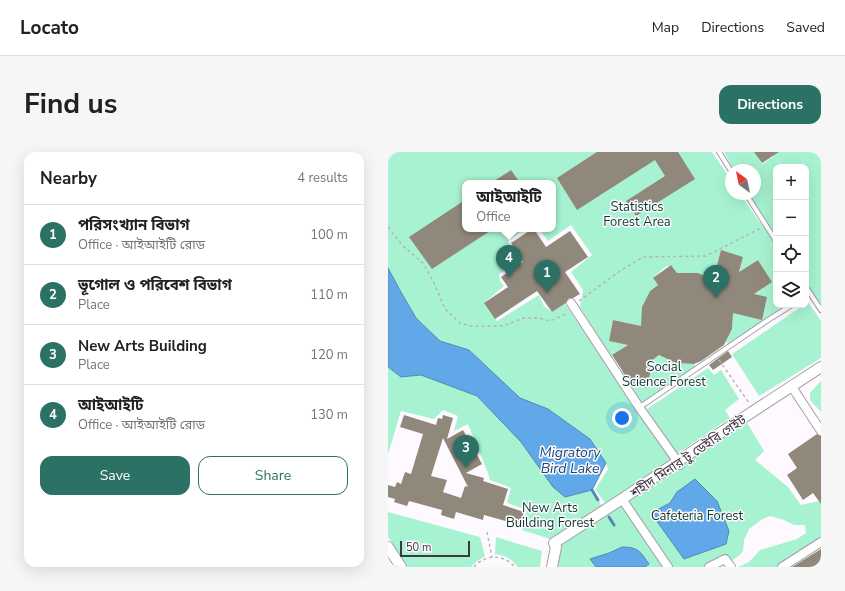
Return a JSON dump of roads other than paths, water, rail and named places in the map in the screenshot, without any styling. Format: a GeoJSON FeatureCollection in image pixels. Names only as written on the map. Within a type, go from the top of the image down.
{"type":"FeatureCollection","features":[{"type":"Feature","properties":{"kind":"street"},"geometry":{"type":"LineString","coordinates":[[573,306],[639,407],[679,463]]}},
{"type":"Feature","properties":{"kind":"street","name":"শহীদ মিনার টু ডেইরি গেইট"},"geometry":{"type":"LineString","coordinates":[[552,567],[555,545],[679,463],[714,437],[757,412],[793,388],[821,367]]}},
{"type":"Feature","properties":{"kind":"street"},"geometry":{"type":"LineString","coordinates":[[821,372],[793,388],[821,431]]}},
{"type":"Feature","properties":{"kind":"street"},"geometry":{"type":"LineString","coordinates":[[623,501],[668,567]]}},
{"type":"Feature","properties":{"kind":"street"},"geometry":{"type":"LineString","coordinates":[[782,567],[821,542]]}},
{"type":"Feature","properties":{"kind":"street"},"geometry":{"type":"LineString","coordinates":[[388,547],[401,567]]}},
{"type":"Feature","properties":{"kind":"street"},"geometry":{"type":"LineString","coordinates":[[709,567],[724,559],[732,567]]}},
{"type":"Feature","properties":{"kind":"lane"},"geometry":{"type":"LineString","coordinates":[[719,152],[727,164]]}},
{"type":"Feature","properties":{"kind":"lane"},"geometry":{"type":"LineString","coordinates":[[750,200],[773,236]]}},
{"type":"Feature","properties":{"kind":"lane"},"geometry":{"type":"LineString","coordinates":[[809,296],[821,310]]}},
{"type":"Feature","properties":{"kind":"lane"},"geometry":{"type":"LineString","coordinates":[[639,407],[787,308]]}},
{"type":"Feature","properties":{"kind":"water","name":"Migratory Bird Lake"},"geometry":{"type":"Polygon","coordinates":[[[388,268],[416,318],[440,341],[469,350],[520,398],[548,409],[590,439],[606,463],[592,490],[565,497],[553,487],[521,442],[477,396],[421,375],[401,377],[388,367],[388,268]]]}},
{"type":"Feature","properties":{"kind":"water"},"geometry":{"type":"Polygon","coordinates":[[[695,479],[717,501],[729,531],[726,544],[684,559],[651,513],[670,503],[677,492],[695,479]]]}},
{"type":"Feature","properties":{"kind":"water"},"geometry":{"type":"Polygon","coordinates":[[[622,547],[635,549],[649,564],[645,567],[596,567],[590,559],[609,553],[622,547]]]}},
{"type":"Feature","properties":{"kind":"waterway"},"geometry":{"type":"LineString","coordinates":[[592,490],[598,500]]}},
{"type":"Feature","properties":{"kind":"waterway"},"geometry":{"type":"LineString","coordinates":[[609,517],[614,525]]}},
{"type":"Feature","properties":{"kind":"place","name":"আইআইটি"},"geometry":{"type":"Point","coordinates":[509,278]}},
{"type":"Feature","properties":{"kind":"place","name":"পরিসংখ্যান বিভাগ"},"geometry":{"type":"Point","coordinates":[547,293]}},
{"type":"Feature","properties":{"kind":"place","name":"ভূগোল ও পরিবেশ বিভাগ"},"geometry":{"type":"Point","coordinates":[716,298]}},
{"type":"Feature","properties":{"kind":"place","name":"New Arts Building"},"geometry":{"type":"Point","coordinates":[466,468]}},
{"type":"Feature","properties":{"kind":"park label","name":"Statistics Forest Area"},"geometry":{"type":"Point","coordinates":[637,214]}},
{"type":"Feature","properties":{"kind":"park label","name":"Social Science Forest"},"geometry":{"type":"Point","coordinates":[664,374]}},
{"type":"Feature","properties":{"kind":"park label","name":"New Arts Building Forest"},"geometry":{"type":"Point","coordinates":[550,514]}},
{"type":"Feature","properties":{"kind":"park label","name":"Cafeteria Forest"},"geometry":{"type":"Point","coordinates":[697,515]}}]}
